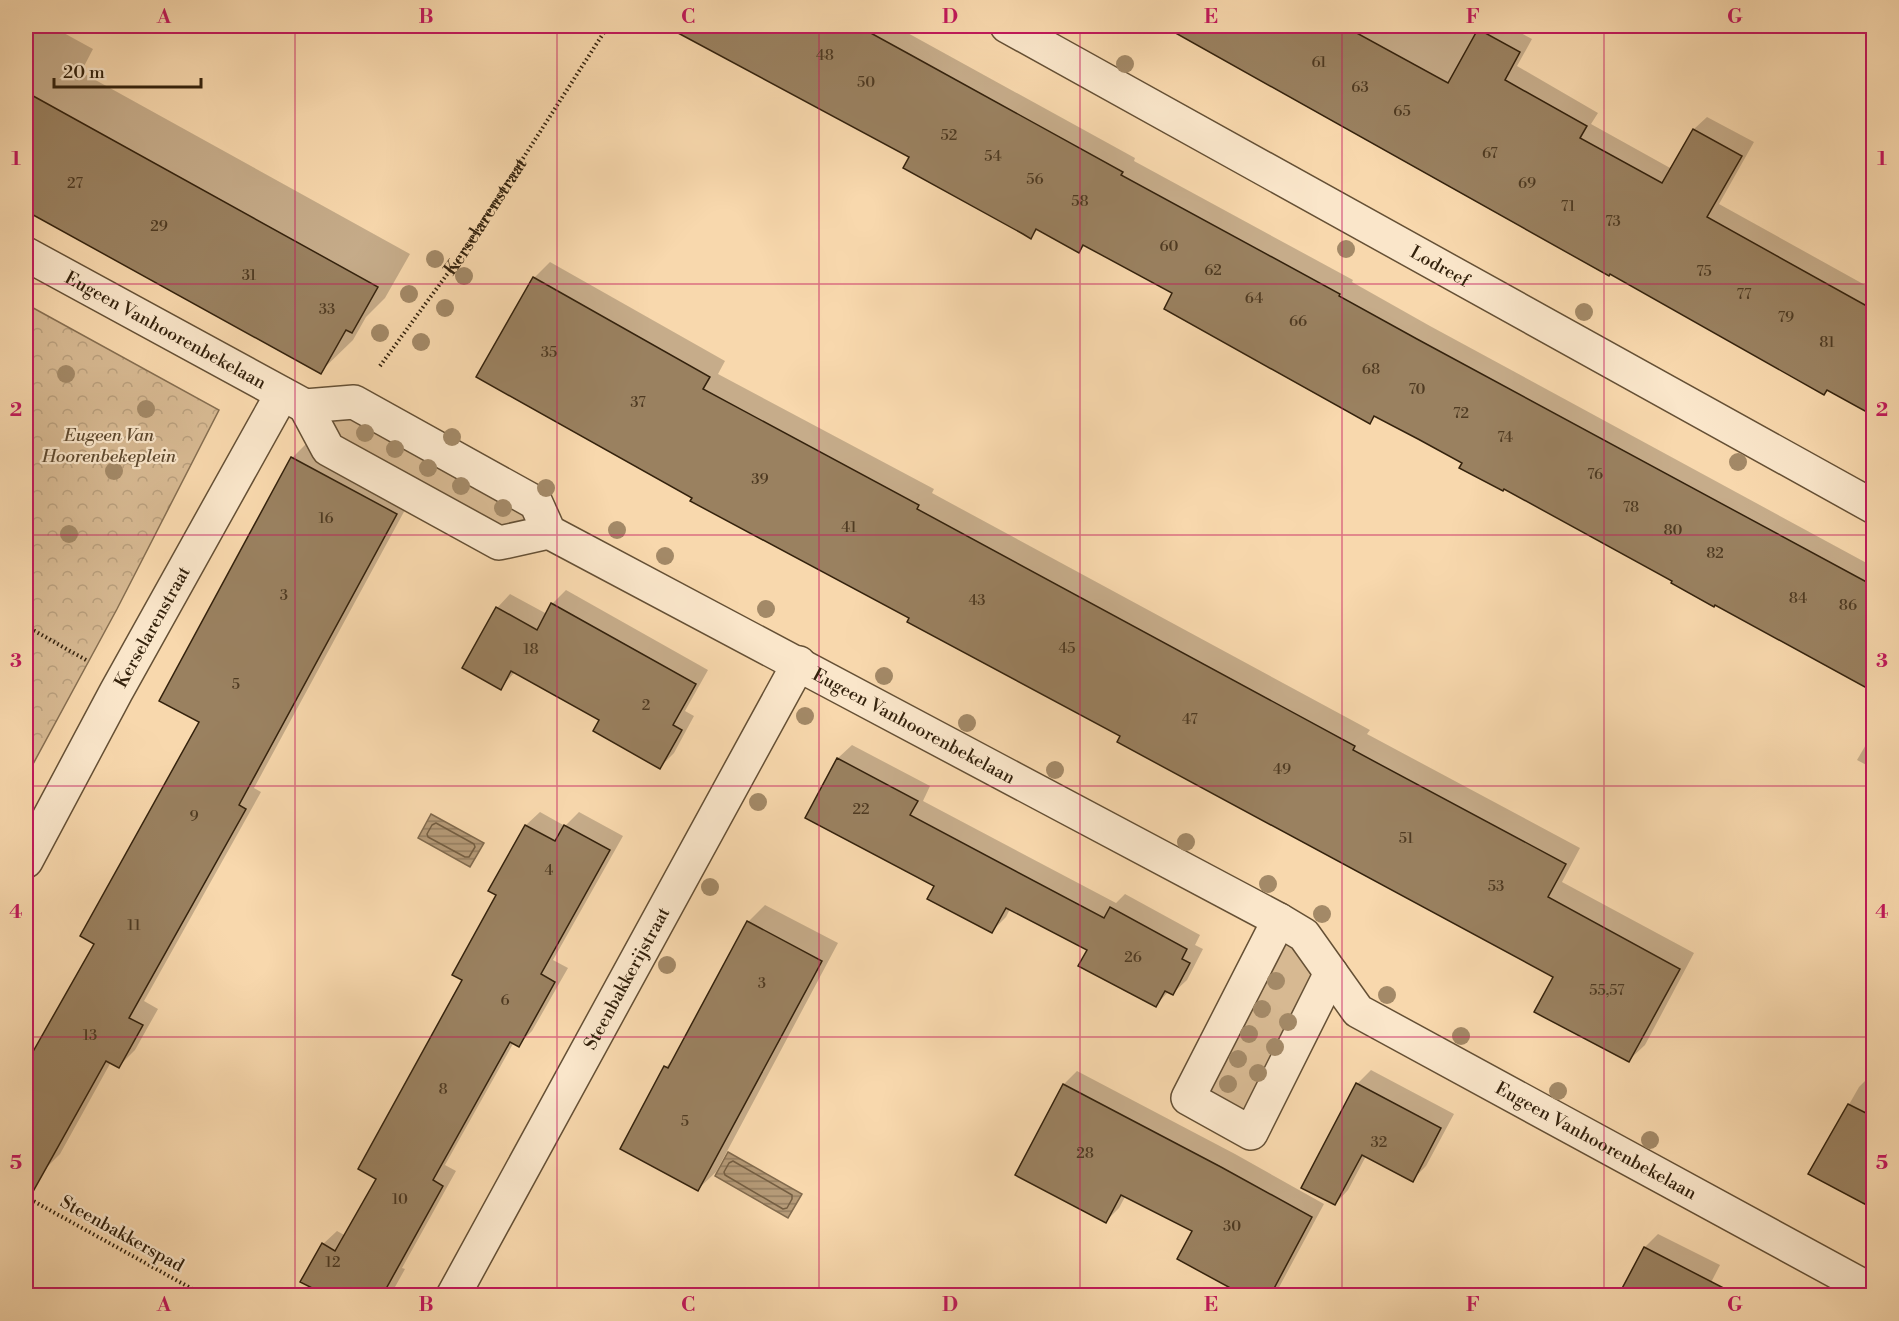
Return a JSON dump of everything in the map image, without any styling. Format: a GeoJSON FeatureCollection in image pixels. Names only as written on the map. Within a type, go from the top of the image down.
{"type":"FeatureCollection","features":[{"type":"Feature","properties":{"kind":"street","name":"Lodreef"},"geometry":{"type":"LineString","coordinates":[[1007,26],[1874,507]]}},
{"type":"Feature","properties":{"kind":"street","name":"Eugeen Vanhoorenbekelaan"},"geometry":{"type":"LineString","coordinates":[[26,254],[294,400]]}},
{"type":"Feature","properties":{"kind":"street"},"geometry":{"type":"LineString","coordinates":[[294,400],[354,402],[536,503],[549,532],[499,543],[328,449],[294,400]]}},
{"type":"Feature","properties":{"kind":"street","name":"Kerselarenstraat"},"geometry":{"type":"LineString","coordinates":[[26,861],[122,682],[294,400]]}},
{"type":"Feature","properties":{"kind":"street","name":"Eugeen Vanhoorenbekelaan"},"geometry":{"type":"LineString","coordinates":[[549,532],[1279,920],[1304,935],[1358,1011],[1873,1294]]}},
{"type":"Feature","properties":{"kind":"street","name":"Steenbakkerijstraat"},"geometry":{"type":"LineString","coordinates":[[453,1296],[799,663]]}},
{"type":"Feature","properties":{"kind":"street"},"geometry":{"type":"LineString","coordinates":[[1279,920],[1188,1098],[1251,1132],[1331,973]]}},
{"type":"Feature","properties":{"kind":"path","name":"Kerselarenstraat"},"geometry":{"type":"LineString","coordinates":[[354,402],[459,258],[608,26]]}},
{"type":"Feature","properties":{"kind":"path"},"geometry":{"type":"LineString","coordinates":[[26,626],[122,682]]}},
{"type":"Feature","properties":{"kind":"path","name":"Steenbakkerspad"},"geometry":{"type":"LineString","coordinates":[[26,1197],[205,1296]]}},
{"type":"Feature","properties":{"kind":"green space","name":"Eugeen Van Hoorenbekeplein"},"geometry":{"type":"Polygon","coordinates":[[[26,304],[219,410],[117,609],[26,777],[26,304]]]}},
{"type":"Feature","properties":{"kind":"green space"},"geometry":{"type":"Polygon","coordinates":[[[354,402],[549,532],[499,543],[328,449],[305,406],[354,402]]]}},
{"type":"Feature","properties":{"kind":"green space"},"geometry":{"type":"Polygon","coordinates":[[[1279,920],[1331,973],[1251,1133],[1188,1098],[1279,920]]]}},
{"type":"Feature","properties":{"kind":"water"},"geometry":{"type":"Polygon","coordinates":[[[431,814],[484,843],[470,867],[418,838],[431,814]]]}},
{"type":"Feature","properties":{"kind":"water"},"geometry":{"type":"Polygon","coordinates":[[[728,1152],[802,1194],[788,1218],[715,1176],[728,1152]]]}},
{"type":"Feature","properties":{"kind":"building"},"geometry":{"type":"Polygon","coordinates":[[[665,26],[858,26],[909,54],[1123,172],[1121,175],[1340,294],[1339,296],[1874,586],[1874,692],[1715,605],[1714,607],[1671,583],[1672,581],[1504,489],[1503,491],[1459,468],[1462,463],[1418,439],[1374,416],[1370,424],[1164,309],[1172,293],[1083,245],[1079,253],[1036,229],[1031,239],[903,168],[909,157],[665,26]]]}},
{"type":"Feature","properties":{"kind":"building"},"geometry":{"type":"Polygon","coordinates":[[[1163,26],[1344,26],[1448,83],[1478,29],[1520,52],[1505,80],[1587,126],[1580,138],[1662,183],[1693,129],[1742,156],[1707,217],[1874,310],[1874,416],[1827,390],[1824,395],[1163,26]]]}},
{"type":"Feature","properties":{"kind":"building"},"geometry":{"type":"Polygon","coordinates":[[[26,92],[378,287],[352,333],[346,330],[321,374],[26,211],[26,92]]]}},
{"type":"Feature","properties":{"kind":"building"},"geometry":{"type":"Polygon","coordinates":[[[533,277],[710,377],[703,389],[919,505],[917,509],[1355,746],[1353,750],[1566,864],[1548,897],[1680,969],[1629,1062],[1534,1012],[1553,977],[1117,742],[1120,736],[907,622],[909,618],[690,501],[692,498],[476,377],[533,277]]]}},
{"type":"Feature","properties":{"kind":"building"},"geometry":{"type":"Polygon","coordinates":[[[291,457],[397,514],[239,805],[246,809],[129,1018],[143,1025],[119,1068],[106,1061],[26,1204],[26,1064],[94,944],[80,936],[199,722],[159,701],[291,457]]]}},
{"type":"Feature","properties":{"kind":"building"},"geometry":{"type":"Polygon","coordinates":[[[551,603],[696,684],[673,725],[682,730],[660,769],[593,731],[599,720],[511,671],[501,690],[462,668],[496,607],[537,630],[551,603]]]}},
{"type":"Feature","properties":{"kind":"building"},"geometry":{"type":"Polygon","coordinates":[[[837,758],[918,801],[910,815],[1104,918],[1110,907],[1187,949],[1182,959],[1190,963],[1173,995],[1165,991],[1156,1007],[1078,966],[1087,950],[1006,908],[992,933],[927,899],[934,886],[805,818],[837,758]]]}},
{"type":"Feature","properties":{"kind":"building"},"geometry":{"type":"Polygon","coordinates":[[[525,825],[555,841],[564,825],[610,850],[541,974],[555,982],[519,1047],[510,1042],[433,1180],[443,1186],[382,1296],[328,1296],[300,1282],[322,1243],[335,1251],[376,1179],[358,1169],[462,980],[452,975],[496,895],[488,891],[525,825]]]}},
{"type":"Feature","properties":{"kind":"building"},"geometry":{"type":"Polygon","coordinates":[[[747,921],[822,961],[698,1191],[620,1149],[664,1066],[668,1068],[747,921]]]}},
{"type":"Feature","properties":{"kind":"building"},"geometry":{"type":"Polygon","coordinates":[[[1356,1083],[1441,1128],[1413,1182],[1362,1155],[1335,1205],[1301,1188],[1356,1083]]]}},
{"type":"Feature","properties":{"kind":"building"},"geometry":{"type":"Polygon","coordinates":[[[1063,1084],[1312,1217],[1270,1296],[1245,1296],[1177,1259],[1192,1231],[1121,1195],[1106,1223],[1015,1175],[1063,1084]]]}},
{"type":"Feature","properties":{"kind":"building"},"geometry":{"type":"Polygon","coordinates":[[[1848,1104],[1874,1117],[1874,1209],[1808,1174],[1848,1104]]]}},
{"type":"Feature","properties":{"kind":"building"},"geometry":{"type":"Polygon","coordinates":[[[1644,1247],[1739,1296],[1618,1296],[1644,1247]]]}}]}
